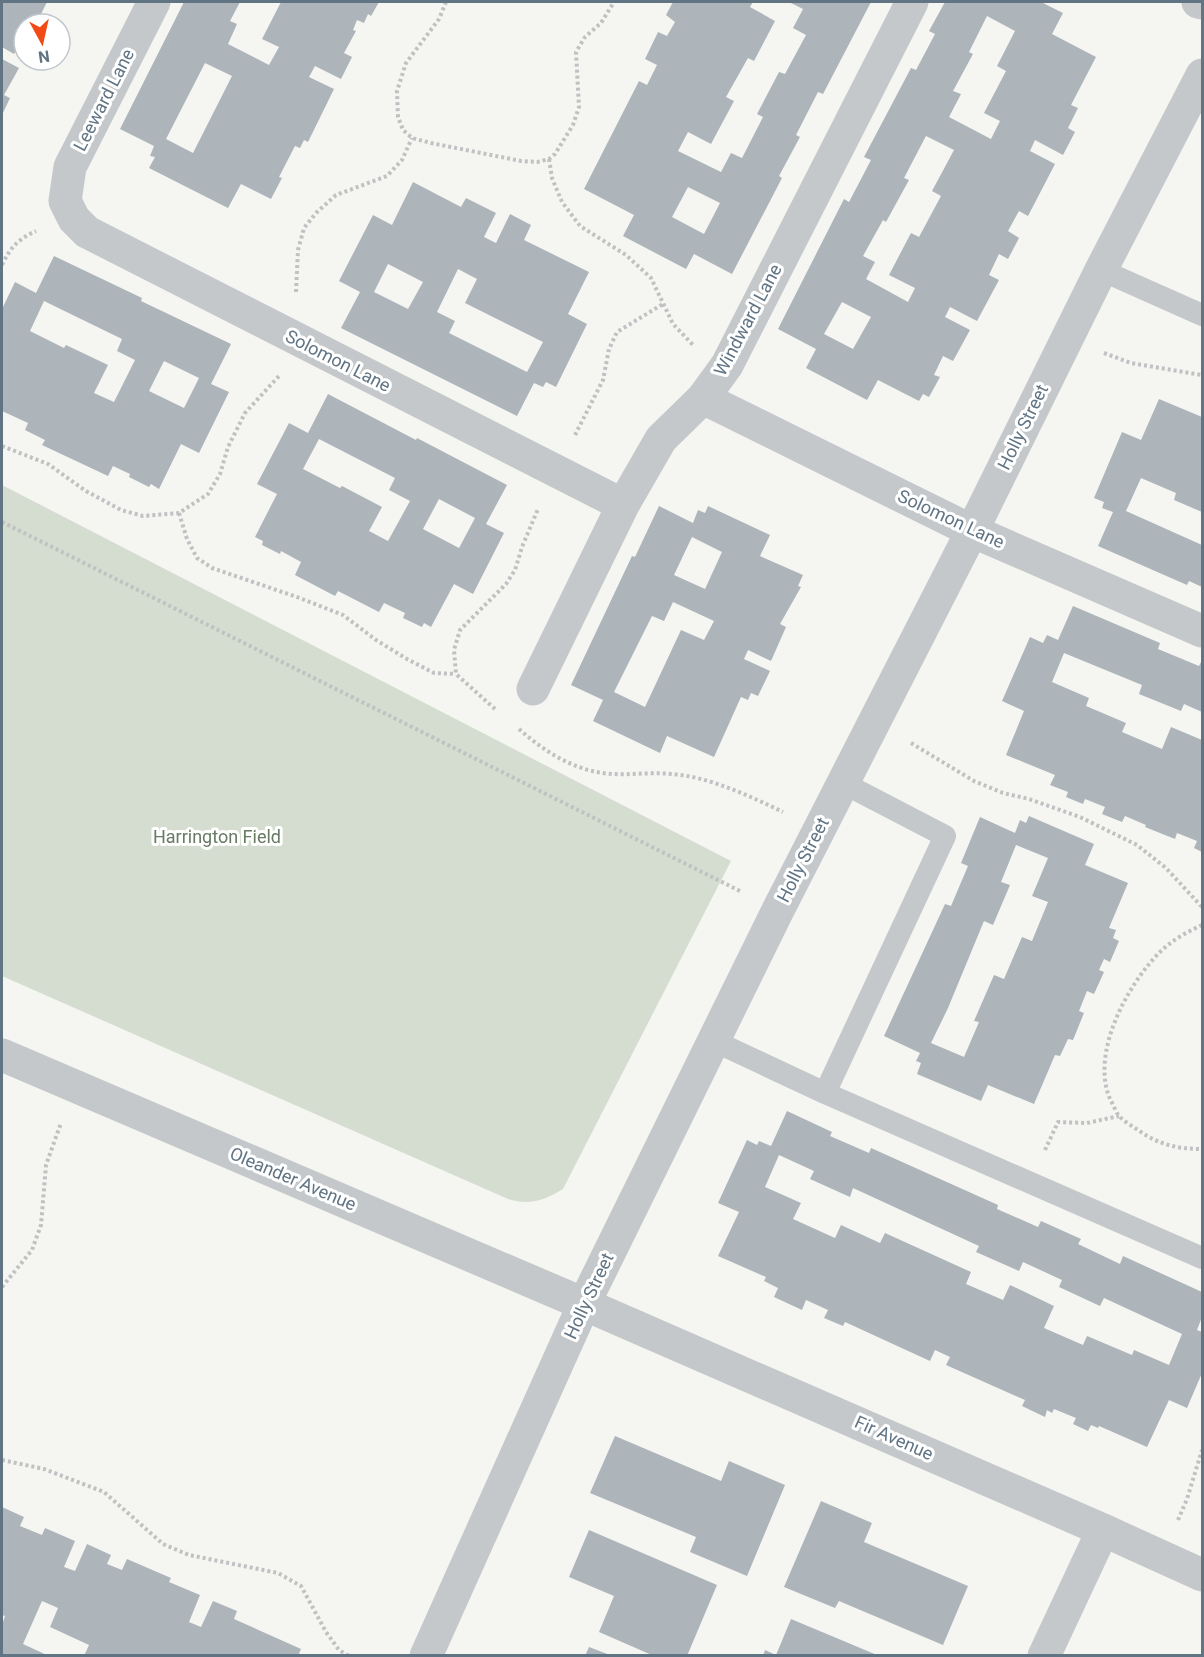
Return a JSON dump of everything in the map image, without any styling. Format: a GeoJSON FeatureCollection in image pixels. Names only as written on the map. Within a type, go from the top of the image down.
{"type":"FeatureCollection","features":[{"type":"Feature","properties":{"kind":"street","name":"Leeward Lane"},"geometry":{"type":"LineString","coordinates":[[65,201],[70,167],[154,2]]}},
{"type":"Feature","properties":{"kind":"street","name":"Windward Lane"},"geometry":{"type":"LineString","coordinates":[[533,689],[623,505],[661,439],[703,398],[727,365],[912,2]]}},
{"type":"Feature","properties":{"kind":"street"},"geometry":{"type":"LineString","coordinates":[[1198,2],[1203,3]]}},
{"type":"Feature","properties":{"kind":"street","name":"Holly Street"},"geometry":{"type":"LineString","coordinates":[[426,1656],[584,1304],[778,910],[972,531],[1101,270],[1203,75]]}},
{"type":"Feature","properties":{"kind":"street","name":"Solomon Lane"},"geometry":{"type":"LineString","coordinates":[[65,201],[74,219],[87,232],[623,505]]}},
{"type":"Feature","properties":{"kind":"street","name":"Solomon Lane"},"geometry":{"type":"LineString","coordinates":[[703,398],[972,531],[1203,631]]}},
{"type":"Feature","properties":{"kind":"street","name":"Oleander Avenue"},"geometry":{"type":"LineString","coordinates":[[2,1055],[584,1304]]}},
{"type":"Feature","properties":{"kind":"street","name":"Fir Avenue"},"geometry":{"type":"LineString","coordinates":[[584,1304],[1203,1575]]}},
{"type":"Feature","properties":{"kind":"street"},"geometry":{"type":"LineString","coordinates":[[1044,1656],[1103,1530]]}},
{"type":"Feature","properties":{"kind":"lane"},"geometry":{"type":"LineString","coordinates":[[1101,270],[1203,315]]}},
{"type":"Feature","properties":{"kind":"lane"},"geometry":{"type":"LineString","coordinates":[[825,1092],[945,836],[843,783]]}},
{"type":"Feature","properties":{"kind":"lane"},"geometry":{"type":"LineString","coordinates":[[714,1041],[1203,1258]]}},
{"type":"Feature","properties":{"kind":"path"},"geometry":{"type":"LineString","coordinates":[[446,2],[439,19],[406,63],[397,91],[398,117],[403,130],[412,138],[521,161],[537,162],[549,159],[563,143],[573,125],[579,107],[576,52],[585,37],[601,23],[614,2]]}},
{"type":"Feature","properties":{"kind":"path"},"geometry":{"type":"LineString","coordinates":[[2,446],[48,464],[86,491],[121,510],[143,516],[179,513],[208,494],[220,474],[228,447],[245,413],[287,366],[296,339],[298,250],[304,228],[316,213],[336,195],[387,176],[402,160],[412,138]]}},
{"type":"Feature","properties":{"kind":"path"},"geometry":{"type":"LineString","coordinates":[[549,159],[552,178],[562,202],[580,226],[626,255],[651,278],[673,324],[697,350],[727,365]]}},
{"type":"Feature","properties":{"kind":"path"},"geometry":{"type":"LineString","coordinates":[[1066,339],[1131,363],[1203,375]]}},
{"type":"Feature","properties":{"kind":"path"},"geometry":{"type":"LineString","coordinates":[[179,513],[187,539],[197,558],[212,568],[343,615],[376,640],[407,659],[434,673],[456,674]]}},
{"type":"Feature","properties":{"kind":"path"},"geometry":{"type":"LineString","coordinates":[[2,522],[778,910]]}},
{"type":"Feature","properties":{"kind":"path"},"geometry":{"type":"LineString","coordinates":[[873,723],[930,753],[974,781],[1003,793],[1029,799],[1080,817],[1137,845],[1166,868],[1203,907]]}},
{"type":"Feature","properties":{"kind":"path"},"geometry":{"type":"LineString","coordinates":[[1203,926],[1185,933],[1160,952],[1138,980],[1109,1037],[1104,1064],[1107,1092],[1119,1116],[1153,1141],[1181,1149],[1203,1149]]}},
{"type":"Feature","properties":{"kind":"path"},"geometry":{"type":"LineString","coordinates":[[2,1287],[32,1250],[41,1225],[46,1165],[77,1087]]}},
{"type":"Feature","properties":{"kind":"path"},"geometry":{"type":"LineString","coordinates":[[1030,1182],[1058,1122],[1087,1123],[1119,1116]]}},
{"type":"Feature","properties":{"kind":"path"},"geometry":{"type":"LineString","coordinates":[[1161,1556],[1187,1499],[1203,1450]]}},
{"type":"Feature","properties":{"kind":"path"},"geometry":{"type":"LineString","coordinates":[[2,1460],[44,1469],[104,1492],[163,1544],[189,1555],[278,1573],[301,1586],[339,1650],[349,1656]]}},
{"type":"Feature","properties":{"kind":"green space","name":"Harrington Field"},"geometry":{"type":"Polygon","coordinates":[[[2,485],[731,861],[563,1189],[537,1201],[523,1202],[508,1199],[2,976],[2,485]]]}},
{"type":"Feature","properties":{"kind":"building"},"geometry":{"type":"Polygon","coordinates":[[[2,2],[47,2],[42,12],[12,12],[12,53],[2,47],[2,2]]]}},
{"type":"Feature","properties":{"kind":"building"},"geometry":{"type":"Polygon","coordinates":[[[184,2],[240,2],[230,21],[237,24],[228,44],[269,65],[279,47],[262,39],[281,2],[379,2],[371,16],[368,14],[364,23],[357,20],[353,30],[356,31],[344,53],[352,57],[341,79],[315,66],[309,77],[334,89],[308,142],[304,140],[300,148],[295,146],[271,199],[241,184],[228,208],[149,168],[155,157],[150,156],[154,146],[120,129],[184,2]],[[205,63],[166,139],[193,153],[232,76],[205,63]]]}},
{"type":"Feature","properties":{"kind":"building"},"geometry":{"type":"Polygon","coordinates":[[[673,2],[753,2],[750,7],[775,21],[754,61],[748,58],[726,97],[734,101],[711,144],[688,132],[678,151],[721,172],[731,153],[742,158],[763,117],[757,114],[779,72],[785,74],[806,35],[793,28],[803,9],[789,2],[871,2],[823,94],[818,92],[796,135],[800,137],[779,176],[782,178],[732,274],[694,254],[686,269],[623,236],[634,215],[584,189],[639,81],[647,85],[657,65],[645,59],[658,32],[667,36],[675,22],[666,15],[673,2]],[[688,187],[672,217],[704,234],[720,203],[688,187]]]}},
{"type":"Feature","properties":{"kind":"building"},"geometry":{"type":"Polygon","coordinates":[[[945,2],[1041,2],[1063,13],[1052,34],[1096,57],[1071,105],[1078,108],[1068,128],[1075,132],[1063,155],[1035,140],[1030,151],[1055,164],[1028,216],[1019,211],[1008,231],[1019,238],[1008,259],[999,254],[989,275],[999,280],[977,321],[950,307],[945,317],[970,330],[953,361],[943,356],[934,375],[940,377],[929,397],[923,394],[919,401],[878,380],[867,400],[806,368],[816,349],[778,329],[844,199],[849,202],[871,160],[864,157],[911,68],[916,70],[935,34],[929,31],[945,2]],[[987,16],[969,52],[973,54],[953,91],[961,94],[949,117],[991,139],[1000,121],[984,113],[1006,71],[997,66],[1015,31],[987,16]],[[926,136],[904,178],[909,180],[886,222],[883,220],[863,256],[875,262],[866,279],[908,302],[915,288],[889,275],[911,233],[919,237],[941,196],[932,191],[954,150],[926,136]],[[842,302],[824,334],[853,349],[871,317],[842,302]]]}},
{"type":"Feature","properties":{"kind":"building"},"geometry":{"type":"Polygon","coordinates":[[[2,59],[12,64],[12,72],[17,72],[4,95],[10,98],[2,115],[2,59]]]}},
{"type":"Feature","properties":{"kind":"building"},"geometry":{"type":"Polygon","coordinates":[[[413,182],[461,207],[466,198],[496,213],[484,237],[496,243],[510,214],[531,225],[524,240],[589,272],[568,314],[587,324],[556,387],[546,382],[543,387],[534,383],[517,416],[341,328],[360,292],[339,281],[373,215],[392,225],[413,182]],[[388,264],[374,292],[408,309],[423,282],[388,264]],[[458,269],[437,312],[455,321],[449,333],[527,372],[543,342],[465,303],[477,279],[458,269]]]}},
{"type":"Feature","properties":{"kind":"building"},"geometry":{"type":"Polygon","coordinates":[[[54,256],[231,344],[211,384],[229,392],[199,453],[181,444],[159,489],[151,484],[149,487],[129,477],[130,474],[113,466],[108,476],[42,445],[45,440],[25,430],[28,423],[2,411],[2,309],[15,282],[36,293],[54,256]],[[44,301],[30,331],[64,348],[66,345],[108,365],[94,393],[114,402],[135,360],[117,351],[122,339],[44,301]],[[164,361],[149,391],[184,408],[199,378],[164,361]]]}},
{"type":"Feature","properties":{"kind":"building"},"geometry":{"type":"Polygon","coordinates":[[[328,394],[507,485],[486,524],[504,533],[473,594],[454,584],[431,627],[424,623],[422,627],[403,618],[405,613],[384,603],[379,612],[338,591],[335,596],[295,575],[301,562],[281,551],[280,554],[262,545],[263,541],[255,537],[277,494],[257,484],[289,423],[308,433],[328,394]],[[319,439],[303,469],[382,507],[369,531],[388,541],[410,501],[389,490],[395,478],[319,439]],[[439,499],[423,529],[459,548],[475,518],[439,499]]]}},
{"type":"Feature","properties":{"kind":"building"},"geometry":{"type":"Polygon","coordinates":[[[1159,399],[1202,417],[1202,512],[1174,500],[1176,493],[1141,478],[1126,511],[1202,545],[1202,587],[1189,581],[1187,585],[1098,546],[1113,512],[1102,508],[1104,502],[1094,498],[1122,432],[1141,440],[1159,399]]]}},
{"type":"Feature","properties":{"kind":"building"},"geometry":{"type":"Polygon","coordinates":[[[659,506],[693,523],[698,510],[705,513],[708,506],[770,535],[760,556],[803,575],[798,586],[801,587],[780,624],[786,627],[771,661],[748,650],[744,659],[770,671],[758,696],[751,693],[748,700],[741,697],[714,757],[667,736],[660,753],[593,721],[603,700],[571,685],[632,556],[635,557],[659,506]],[[692,537],[674,575],[705,589],[722,552],[692,537]],[[673,602],[664,621],[652,616],[614,692],[645,707],[681,630],[704,640],[714,621],[673,602]]]}},
{"type":"Feature","properties":{"kind":"building"},"geometry":{"type":"Polygon","coordinates":[[[1073,606],[1160,643],[1158,649],[1199,666],[1202,660],[1202,712],[1184,704],[1181,711],[1139,694],[1142,685],[1064,653],[1052,682],[1089,698],[1086,706],[1126,723],[1122,732],[1162,749],[1171,727],[1202,740],[1202,852],[1194,848],[1197,841],[1177,833],[1175,839],[1125,816],[1122,822],[1102,814],[1105,807],[1085,799],[1083,804],[1066,797],[1068,792],[1050,785],[1055,775],[1006,755],[1024,711],[1002,701],[1030,637],[1043,643],[1047,635],[1058,640],[1073,606]]]}},
{"type":"Feature","properties":{"kind":"building"},"geometry":{"type":"Polygon","coordinates":[[[1029,816],[1094,844],[1085,865],[1128,883],[1109,928],[1116,930],[1113,938],[1119,941],[1110,962],[1104,959],[1099,970],[1104,972],[1094,994],[1087,991],[1079,1011],[1084,1013],[1073,1040],[1068,1039],[1060,1056],[1055,1055],[1034,1104],[988,1085],[981,1101],[917,1074],[921,1063],[916,1061],[920,1053],[884,1036],[945,904],[951,906],[968,866],[961,863],[980,817],[1015,833],[1020,820],[1026,823],[1029,816]],[[1016,845],[1001,882],[1010,885],[993,925],[984,921],[931,1043],[964,1057],[979,1022],[974,1021],[994,975],[1004,979],[1022,937],[1032,941],[1048,902],[1032,896],[1048,858],[1016,845]]]}},
{"type":"Feature","properties":{"kind":"building"},"geometry":{"type":"Polygon","coordinates":[[[787,1111],[832,1132],[830,1136],[869,1153],[871,1148],[998,1205],[997,1209],[1038,1227],[1041,1221],[1081,1239],[1078,1244],[1120,1264],[1123,1256],[1202,1292],[1202,1317],[1197,1330],[1202,1332],[1202,1373],[1187,1408],[1169,1400],[1147,1447],[1099,1426],[1098,1428],[1091,1425],[1088,1431],[1073,1424],[1076,1418],[1054,1409],[1052,1413],[1047,1410],[1045,1417],[1022,1406],[1025,1400],[946,1365],[950,1357],[935,1350],[930,1361],[845,1322],[843,1326],[824,1318],[828,1310],[806,1300],[802,1310],[774,1297],[778,1288],[764,1281],[766,1277],[718,1256],[739,1212],[718,1203],[747,1140],[757,1145],[759,1141],[771,1146],[787,1111]],[[779,1155],[765,1187],[801,1203],[793,1219],[835,1238],[841,1225],[880,1243],[885,1233],[971,1272],[966,1284],[1003,1300],[1010,1285],[1054,1306],[1044,1328],[1083,1345],[1087,1336],[1132,1355],[1134,1350],[1169,1365],[1182,1334],[1104,1298],[1100,1306],[1059,1287],[1062,1280],[1023,1262],[1019,1271],[976,1252],[979,1246],[853,1188],[850,1197],[810,1179],[814,1171],[779,1155]]]}},
{"type":"Feature","properties":{"kind":"building"},"geometry":{"type":"Polygon","coordinates":[[[615,1436],[721,1481],[729,1461],[785,1485],[747,1576],[690,1552],[696,1537],[590,1493],[615,1436]]]}},
{"type":"Feature","properties":{"kind":"building"},"geometry":{"type":"Polygon","coordinates":[[[821,1501],[872,1523],[864,1542],[968,1586],[943,1645],[839,1601],[835,1608],[784,1587],[821,1501]]]}},
{"type":"Feature","properties":{"kind":"building"},"geometry":{"type":"Polygon","coordinates":[[[2,1507],[24,1517],[20,1526],[42,1535],[45,1528],[75,1541],[64,1567],[75,1571],[87,1544],[111,1555],[107,1564],[122,1570],[127,1559],[171,1578],[169,1582],[200,1595],[189,1622],[201,1627],[213,1601],[237,1611],[234,1619],[301,1649],[298,1656],[84,1656],[89,1645],[50,1627],[58,1608],[42,1601],[23,1644],[49,1656],[2,1656],[2,1625],[5,1616],[2,1615],[2,1507]]]}},
{"type":"Feature","properties":{"kind":"building"},"geometry":{"type":"Polygon","coordinates":[[[589,1530],[717,1585],[687,1656],[654,1656],[599,1632],[614,1596],[569,1577],[589,1530]]]}},
{"type":"Feature","properties":{"kind":"building"},"geometry":{"type":"Polygon","coordinates":[[[791,1619],[877,1656],[763,1656],[765,1650],[776,1655],[791,1619]]]}},
{"type":"Feature","properties":{"kind":"building"},"geometry":{"type":"Polygon","coordinates":[[[589,1647],[610,1655],[610,1656],[585,1656],[589,1647]]]}}]}
